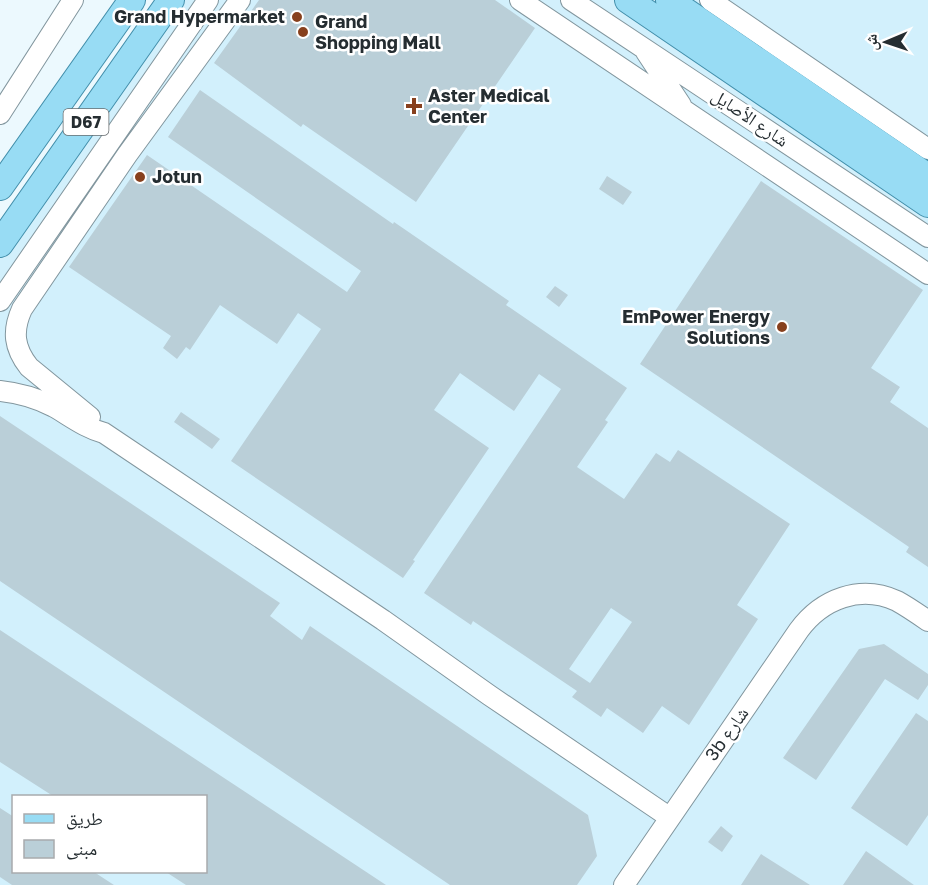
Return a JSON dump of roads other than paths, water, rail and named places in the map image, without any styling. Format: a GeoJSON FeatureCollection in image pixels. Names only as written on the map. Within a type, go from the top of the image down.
{"type":"FeatureCollection","features":[{"type":"Feature","properties":{"kind":"main road","name":"D67"},"geometry":{"type":"LineString","coordinates":[[0,187],[132,0]]}},
{"type":"Feature","properties":{"kind":"main road","name":"D67"},"geometry":{"type":"LineString","coordinates":[[0,244],[171,0]]}},
{"type":"Feature","properties":{"kind":"main road"},"geometry":{"type":"LineString","coordinates":[[628,0],[928,204]]}},
{"type":"Feature","properties":{"kind":"main road"},"geometry":{"type":"LineString","coordinates":[[669,0],[928,177]]}},
{"type":"Feature","properties":{"kind":"street"},"geometry":{"type":"LineString","coordinates":[[0,114],[74,0]]}},
{"type":"Feature","properties":{"kind":"street"},"geometry":{"type":"LineString","coordinates":[[0,301],[208,0]]}},
{"type":"Feature","properties":{"kind":"street"},"geometry":{"type":"LineString","coordinates":[[104,433],[89,416],[28,367],[16,345],[17,320],[22,309],[127,155],[240,0]]}},
{"type":"Feature","properties":{"kind":"street"},"geometry":{"type":"LineString","coordinates":[[520,0],[928,274]]}},
{"type":"Feature","properties":{"kind":"street","name":"شارع الأصايل"},"geometry":{"type":"LineString","coordinates":[[572,0],[928,237]]}},
{"type":"Feature","properties":{"kind":"street"},"geometry":{"type":"LineString","coordinates":[[710,0],[928,148]]}},
{"type":"Feature","properties":{"kind":"street"},"geometry":{"type":"LineString","coordinates":[[641,45],[686,112]]}},
{"type":"Feature","properties":{"kind":"street"},"geometry":{"type":"LineString","coordinates":[[93,166],[127,155]]}},
{"type":"Feature","properties":{"kind":"street"},"geometry":{"type":"LineString","coordinates":[[0,391],[42,401],[84,425],[104,433],[383,620],[669,817]]}},
{"type":"Feature","properties":{"kind":"street","name":"3b شارع"},"geometry":{"type":"LineString","coordinates":[[624,885],[806,621],[823,606],[857,594],[884,597],[897,601],[928,621]]}},
{"type":"Feature","properties":{"kind":"place","name":"Grand Hypermarket"},"geometry":{"type":"Point","coordinates":[297,17]}},
{"type":"Feature","properties":{"kind":"place","name":"Grand Shopping Mall"},"geometry":{"type":"Point","coordinates":[303,32]}},
{"type":"Feature","properties":{"kind":"place","name":"Aster Medical Center"},"geometry":{"type":"Point","coordinates":[414,106]}},
{"type":"Feature","properties":{"kind":"place","name":"Jotun"},"geometry":{"type":"Point","coordinates":[140,177]}},
{"type":"Feature","properties":{"kind":"place","name":"EmPower Energy Solutions"},"geometry":{"type":"Point","coordinates":[782,327]}}]}
